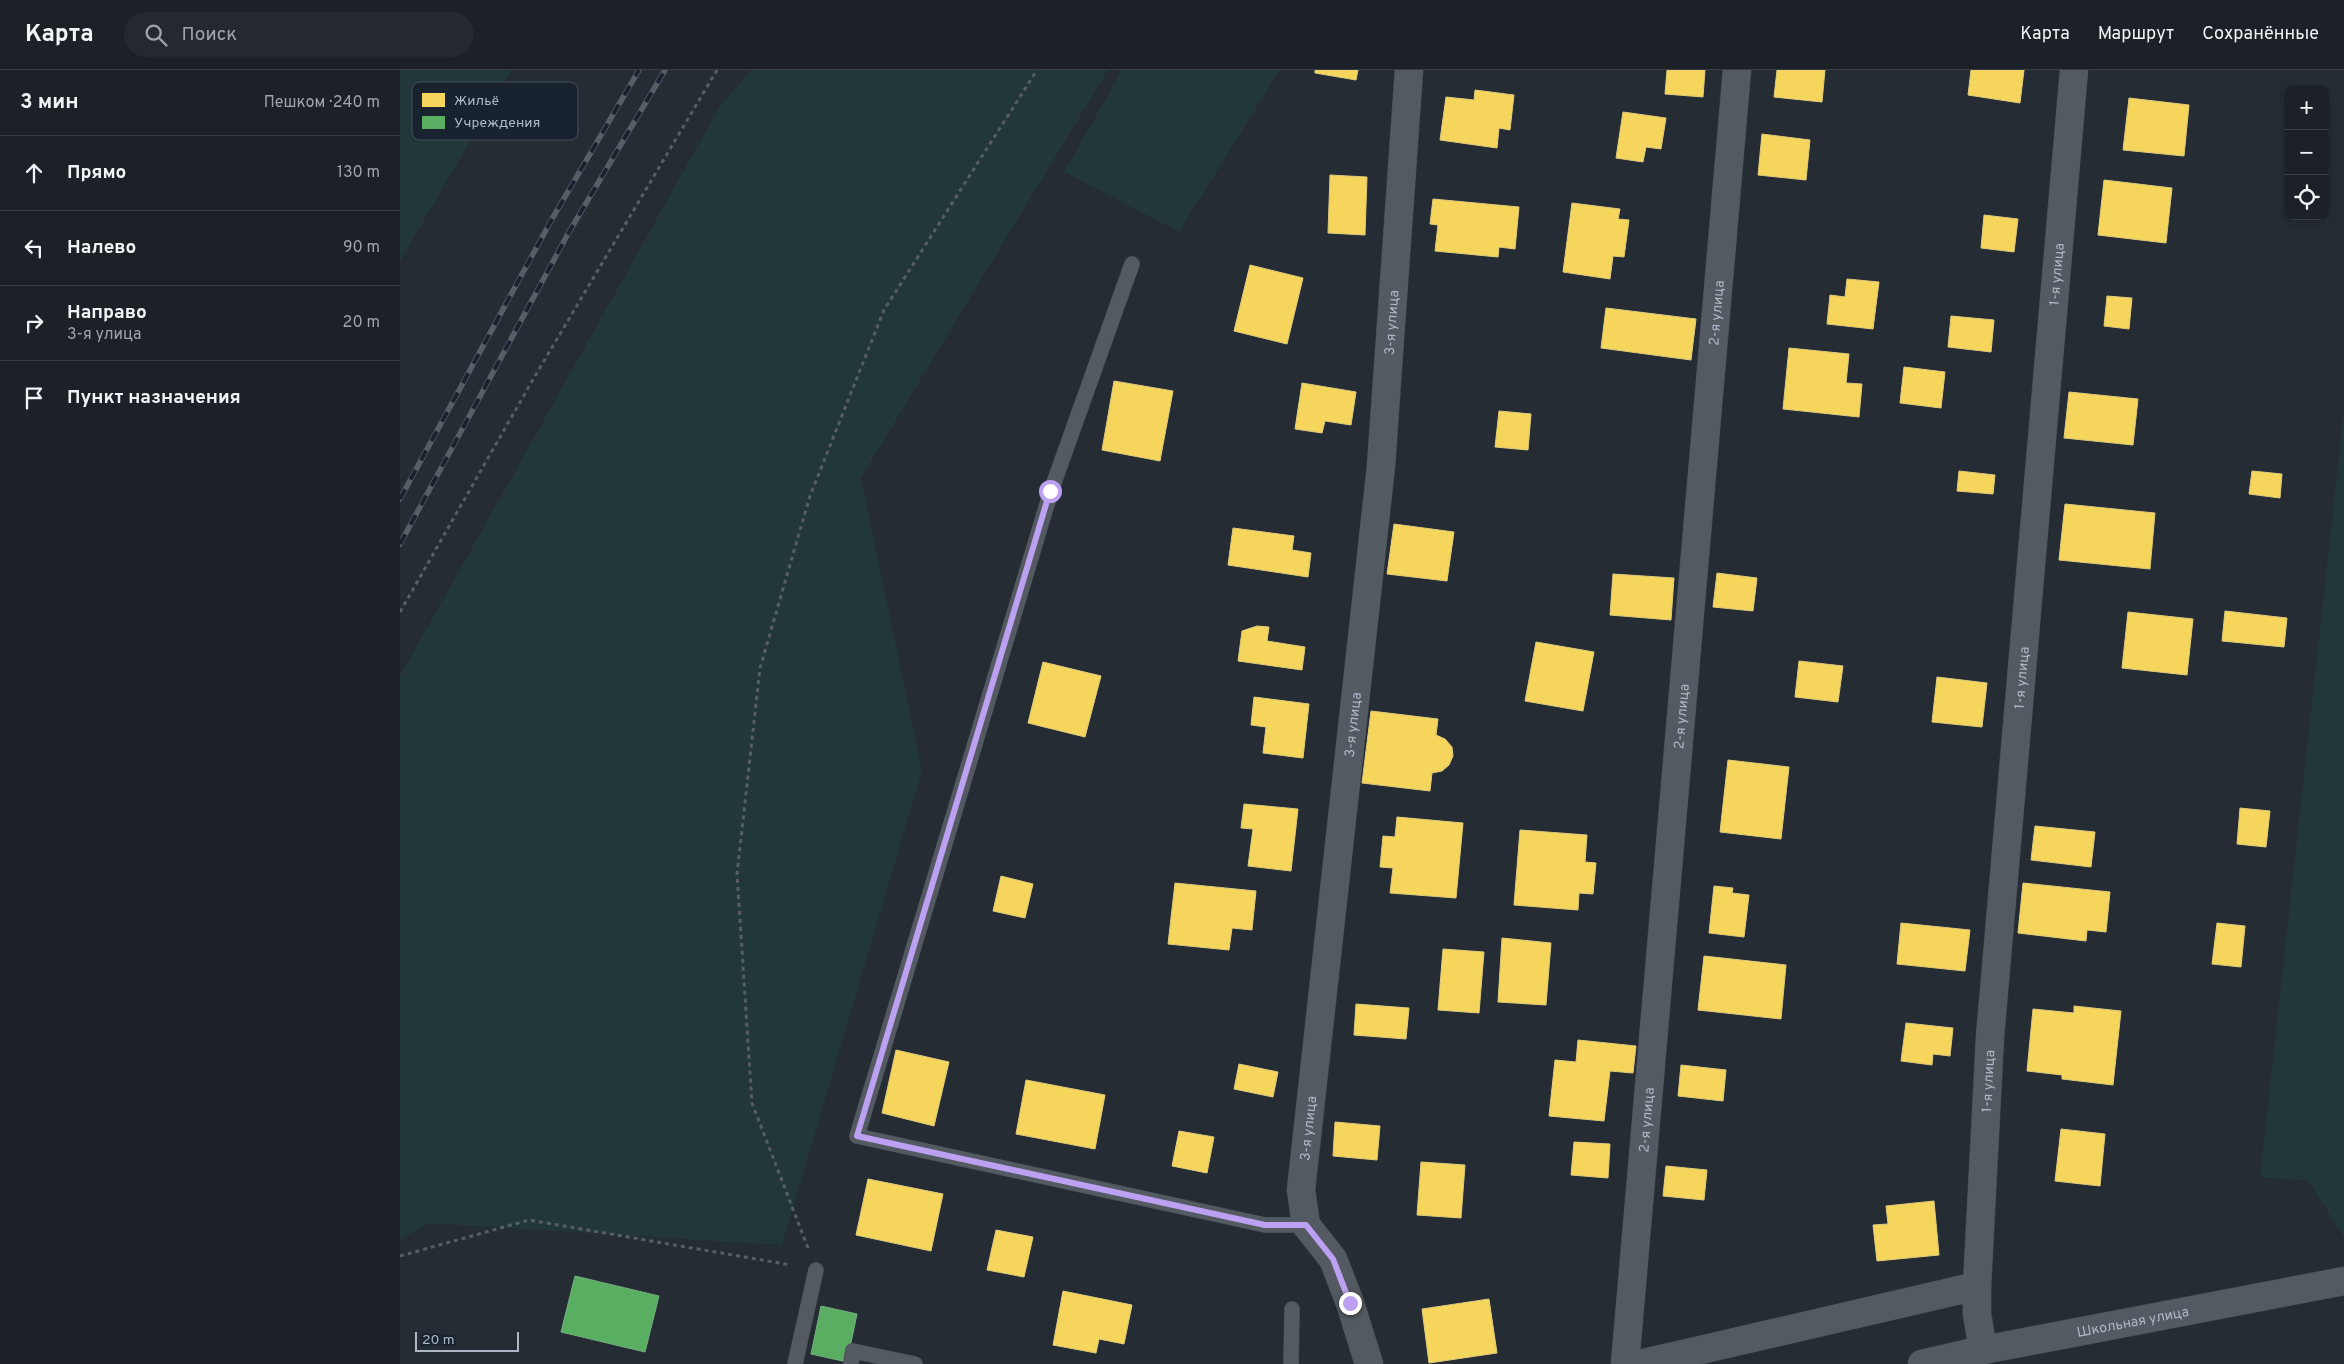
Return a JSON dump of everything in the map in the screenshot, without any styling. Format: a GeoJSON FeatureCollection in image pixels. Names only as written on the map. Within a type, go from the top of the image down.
{"type":"FeatureCollection","features":[{"type":"Feature","properties":{"kind":"street","name":"3-я улица"},"geometry":{"type":"LineString","coordinates":[[1306,1225],[1301,1190],[1381,466],[1409,70]]}},
{"type":"Feature","properties":{"kind":"street","name":"2-я улица"},"geometry":{"type":"LineString","coordinates":[[1626,1364],[1737,70]]}},
{"type":"Feature","properties":{"kind":"street","name":"1-я улица"},"geometry":{"type":"LineString","coordinates":[[1983,1350],[1977,1314],[1977,1286],[1991,1028],[2074,70]]}},
{"type":"Feature","properties":{"kind":"street"},"geometry":{"type":"LineString","coordinates":[[1306,1225],[1333,1259],[1350,1303],[1369,1364]]}},
{"type":"Feature","properties":{"kind":"street","name":"Школьная улица"},"geometry":{"type":"LineString","coordinates":[[1922,1364],[1983,1350],[2344,1281]]}},
{"type":"Feature","properties":{"kind":"street"},"geometry":{"type":"LineString","coordinates":[[1640,1364],[1977,1286]]}},
{"type":"Feature","properties":{"kind":"lane"},"geometry":{"type":"LineString","coordinates":[[1132,264],[1050,491],[857,1136],[1265,1225],[1306,1225]]}},
{"type":"Feature","properties":{"kind":"lane"},"geometry":{"type":"LineString","coordinates":[[795,1364],[816,1270]]}},
{"type":"Feature","properties":{"kind":"lane"},"geometry":{"type":"LineString","coordinates":[[1291,1364],[1292,1309]]}},
{"type":"Feature","properties":{"kind":"lane"},"geometry":{"type":"LineString","coordinates":[[850,1364],[853,1351],[916,1364]]}},
{"type":"Feature","properties":{"kind":"path"},"geometry":{"type":"LineString","coordinates":[[400,612],[535,376],[718,70]]}},
{"type":"Feature","properties":{"kind":"path"},"geometry":{"type":"LineString","coordinates":[[816,1270],[752,1103],[737,874],[760,668],[810,496],[884,310],[1037,70]]}},
{"type":"Feature","properties":{"kind":"path"},"geometry":{"type":"LineString","coordinates":[[400,1256],[528,1220],[816,1270]]}},
{"type":"Feature","properties":{"kind":"green space"},"geometry":{"type":"Polygon","coordinates":[[[400,70],[512,70],[505,82],[412,82],[412,140],[471,140],[400,261],[400,70]]]}},
{"type":"Feature","properties":{"kind":"green space"},"geometry":{"type":"Polygon","coordinates":[[[751,70],[1108,70],[861,478],[922,771],[782,1245],[429,1223],[400,1240],[400,676],[720,106],[751,70]]]}},
{"type":"Feature","properties":{"kind":"green space"},"geometry":{"type":"Polygon","coordinates":[[[1122,70],[1280,70],[1179,232],[1064,172],[1122,70]]]}},
{"type":"Feature","properties":{"kind":"green space"},"geometry":{"type":"Polygon","coordinates":[[[2344,411],[2344,1237],[2308,1181],[2260,1177],[2344,411]]]}},
{"type":"Feature","properties":{"kind":"building: Жильё"},"geometry":{"type":"Polygon","coordinates":[[[1315,70],[1358,70],[1356,80],[1315,73],[1315,70]]]}},
{"type":"Feature","properties":{"kind":"building: Жильё"},"geometry":{"type":"Polygon","coordinates":[[[1667,70],[1705,70],[1703,97],[1665,94],[1667,70]]]}},
{"type":"Feature","properties":{"kind":"building: Жильё"},"geometry":{"type":"Polygon","coordinates":[[[1777,70],[1825,70],[1822,102],[1774,97],[1777,70]]]}},
{"type":"Feature","properties":{"kind":"building: Жильё"},"geometry":{"type":"Polygon","coordinates":[[[1971,70],[2024,70],[2020,103],[1968,95],[1971,70]]]}},
{"type":"Feature","properties":{"kind":"building: Жильё"},"geometry":{"type":"Polygon","coordinates":[[[1475,90],[1514,95],[1510,130],[1499,128],[1497,148],[1440,140],[1446,97],[1474,100],[1475,90]]]}},
{"type":"Feature","properties":{"kind":"building: Жильё"},"geometry":{"type":"Polygon","coordinates":[[[2129,98],[2189,105],[2184,156],[2123,150],[2129,98]]]}},
{"type":"Feature","properties":{"kind":"building: Жильё"},"geometry":{"type":"Polygon","coordinates":[[[1623,112],[1666,118],[1661,149],[1646,147],[1643,162],[1616,158],[1623,112]]]}},
{"type":"Feature","properties":{"kind":"building: Жильё"},"geometry":{"type":"Polygon","coordinates":[[[1762,134],[1810,140],[1806,180],[1758,175],[1762,134]]]}},
{"type":"Feature","properties":{"kind":"building: Жильё"},"geometry":{"type":"Polygon","coordinates":[[[1330,175],[1367,177],[1365,235],[1328,233],[1330,175]]]}},
{"type":"Feature","properties":{"kind":"building: Жильё"},"geometry":{"type":"Polygon","coordinates":[[[2104,180],[2172,188],[2166,243],[2098,235],[2104,180]]]}},
{"type":"Feature","properties":{"kind":"building: Жильё"},"geometry":{"type":"Polygon","coordinates":[[[1433,199],[1519,207],[1515,249],[1499,247],[1498,257],[1435,251],[1438,225],[1430,224],[1433,199]]]}},
{"type":"Feature","properties":{"kind":"building: Жильё"},"geometry":{"type":"Polygon","coordinates":[[[1572,203],[1620,209],[1618,219],[1629,220],[1624,257],[1613,256],[1610,279],[1563,272],[1572,203]]]}},
{"type":"Feature","properties":{"kind":"building: Жильё"},"geometry":{"type":"Polygon","coordinates":[[[1984,215],[2018,219],[2014,252],[1981,248],[1984,215]]]}},
{"type":"Feature","properties":{"kind":"building: Жильё"},"geometry":{"type":"Polygon","coordinates":[[[1250,265],[1303,278],[1287,344],[1234,331],[1250,265]]]}},
{"type":"Feature","properties":{"kind":"building: Жильё"},"geometry":{"type":"Polygon","coordinates":[[[1847,279],[1879,282],[1873,329],[1827,324],[1830,295],[1845,297],[1847,279]]]}},
{"type":"Feature","properties":{"kind":"building: Жильё"},"geometry":{"type":"Polygon","coordinates":[[[2107,296],[2132,298],[2129,329],[2104,326],[2107,296]]]}},
{"type":"Feature","properties":{"kind":"building: Жильё"},"geometry":{"type":"Polygon","coordinates":[[[1606,308],[1696,319],[1691,360],[1601,348],[1606,308]]]}},
{"type":"Feature","properties":{"kind":"building: Жильё"},"geometry":{"type":"Polygon","coordinates":[[[1951,316],[1994,320],[1991,352],[1948,347],[1951,316]]]}},
{"type":"Feature","properties":{"kind":"building: Жильё"},"geometry":{"type":"Polygon","coordinates":[[[1789,348],[1849,354],[1846,383],[1862,384],[1859,417],[1783,409],[1789,348]]]}},
{"type":"Feature","properties":{"kind":"building: Жильё"},"geometry":{"type":"Polygon","coordinates":[[[1904,367],[1945,372],[1941,408],[1900,403],[1904,367]]]}},
{"type":"Feature","properties":{"kind":"building: Жильё"},"geometry":{"type":"Polygon","coordinates":[[[1114,381],[1173,391],[1160,461],[1102,450],[1114,381]]]}},
{"type":"Feature","properties":{"kind":"building: Жильё"},"geometry":{"type":"Polygon","coordinates":[[[1302,383],[1356,392],[1351,425],[1325,421],[1322,433],[1295,429],[1302,383]]]}},
{"type":"Feature","properties":{"kind":"building: Жильё"},"geometry":{"type":"Polygon","coordinates":[[[2069,392],[2138,399],[2133,445],[2064,438],[2069,392]]]}},
{"type":"Feature","properties":{"kind":"building: Жильё"},"geometry":{"type":"Polygon","coordinates":[[[1499,411],[1531,414],[1528,450],[1495,447],[1499,411]]]}},
{"type":"Feature","properties":{"kind":"building: Жильё"},"geometry":{"type":"Polygon","coordinates":[[[1959,471],[1995,475],[1993,494],[1957,491],[1959,471]]]}},
{"type":"Feature","properties":{"kind":"building: Жильё"},"geometry":{"type":"Polygon","coordinates":[[[2252,471],[2282,474],[2280,498],[2249,494],[2252,471]]]}},
{"type":"Feature","properties":{"kind":"building: Жильё"},"geometry":{"type":"Polygon","coordinates":[[[2065,504],[2155,513],[2150,569],[2059,560],[2065,504]]]}},
{"type":"Feature","properties":{"kind":"building: Жильё"},"geometry":{"type":"Polygon","coordinates":[[[1394,524],[1454,532],[1447,581],[1387,574],[1394,524]]]}},
{"type":"Feature","properties":{"kind":"building: Жильё"},"geometry":{"type":"Polygon","coordinates":[[[1233,528],[1294,536],[1292,550],[1311,553],[1308,577],[1228,565],[1233,528]]]}},
{"type":"Feature","properties":{"kind":"building: Жильё"},"geometry":{"type":"Polygon","coordinates":[[[1717,573],[1757,578],[1753,611],[1713,607],[1717,573]]]}},
{"type":"Feature","properties":{"kind":"building: Жильё"},"geometry":{"type":"Polygon","coordinates":[[[1613,574],[1674,578],[1671,620],[1610,615],[1613,574]]]}},
{"type":"Feature","properties":{"kind":"building: Жильё"},"geometry":{"type":"Polygon","coordinates":[[[2225,611],[2287,618],[2284,647],[2222,641],[2225,611]]]}},
{"type":"Feature","properties":{"kind":"building: Жильё"},"geometry":{"type":"Polygon","coordinates":[[[2128,612],[2193,619],[2187,675],[2122,668],[2128,612]]]}},
{"type":"Feature","properties":{"kind":"building: Жильё"},"geometry":{"type":"Polygon","coordinates":[[[1257,626],[1269,627],[1267,641],[1305,647],[1302,670],[1238,661],[1242,631],[1257,626]]]}},
{"type":"Feature","properties":{"kind":"building: Жильё"},"geometry":{"type":"Polygon","coordinates":[[[1536,642],[1594,652],[1583,711],[1525,701],[1536,642]]]}},
{"type":"Feature","properties":{"kind":"building: Жильё"},"geometry":{"type":"Polygon","coordinates":[[[1799,661],[1843,666],[1838,702],[1795,697],[1799,661]]]}},
{"type":"Feature","properties":{"kind":"building: Жильё"},"geometry":{"type":"Polygon","coordinates":[[[1043,662],[1101,676],[1085,737],[1028,723],[1043,662]]]}},
{"type":"Feature","properties":{"kind":"building: Жильё"},"geometry":{"type":"Polygon","coordinates":[[[1937,677],[1987,683],[1982,727],[1932,722],[1937,677]]]}},
{"type":"Feature","properties":{"kind":"building: Жильё"},"geometry":{"type":"Polygon","coordinates":[[[1254,697],[1309,704],[1303,758],[1263,753],[1266,727],[1251,725],[1254,697]]]}},
{"type":"Feature","properties":{"kind":"building: Жильё"},"geometry":{"type":"Polygon","coordinates":[[[1371,711],[1438,719],[1436,735],[1445,739],[1452,747],[1453,756],[1449,765],[1442,771],[1432,773],[1430,791],[1362,783],[1371,711]]]}},
{"type":"Feature","properties":{"kind":"building: Жильё"},"geometry":{"type":"Polygon","coordinates":[[[1728,760],[1789,767],[1781,839],[1720,832],[1728,760]]]}},
{"type":"Feature","properties":{"kind":"building: Жильё"},"geometry":{"type":"Polygon","coordinates":[[[1244,804],[1298,809],[1291,871],[1248,866],[1253,829],[1241,828],[1244,804]]]}},
{"type":"Feature","properties":{"kind":"building: Жильё"},"geometry":{"type":"Polygon","coordinates":[[[2240,808],[2270,811],[2266,847],[2237,844],[2240,808]]]}},
{"type":"Feature","properties":{"kind":"building: Жильё"},"geometry":{"type":"Polygon","coordinates":[[[1397,817],[1463,823],[1456,898],[1390,893],[1393,868],[1380,867],[1383,836],[1395,837],[1397,817]]]}},
{"type":"Feature","properties":{"kind":"building: Жильё"},"geometry":{"type":"Polygon","coordinates":[[[2035,826],[2095,832],[2091,867],[2031,860],[2035,826]]]}},
{"type":"Feature","properties":{"kind":"building: Жильё"},"geometry":{"type":"Polygon","coordinates":[[[1520,830],[1587,835],[1585,862],[1596,863],[1593,894],[1579,893],[1578,910],[1514,905],[1520,830]]]}},
{"type":"Feature","properties":{"kind":"building: Жильё"},"geometry":{"type":"Polygon","coordinates":[[[1001,876],[1033,884],[1025,918],[993,911],[1001,876]]]}},
{"type":"Feature","properties":{"kind":"building: Жильё"},"geometry":{"type":"Polygon","coordinates":[[[1175,883],[1256,891],[1252,930],[1232,928],[1229,950],[1168,944],[1175,883]]]}},
{"type":"Feature","properties":{"kind":"building: Жильё"},"geometry":{"type":"Polygon","coordinates":[[[2023,883],[2110,892],[2106,932],[2087,930],[2086,941],[2018,933],[2023,883]]]}},
{"type":"Feature","properties":{"kind":"building: Жильё"},"geometry":{"type":"Polygon","coordinates":[[[1714,886],[1733,888],[1732,893],[1749,895],[1744,937],[1709,933],[1714,886]]]}},
{"type":"Feature","properties":{"kind":"building: Жильё"},"geometry":{"type":"Polygon","coordinates":[[[1901,923],[1970,930],[1965,971],[1897,964],[1901,923]]]}},
{"type":"Feature","properties":{"kind":"building: Жильё"},"geometry":{"type":"Polygon","coordinates":[[[2217,923],[2245,926],[2241,967],[2212,964],[2217,923]]]}},
{"type":"Feature","properties":{"kind":"building: Жильё"},"geometry":{"type":"Polygon","coordinates":[[[1502,938],[1551,943],[1546,1005],[1498,1002],[1502,938]]]}},
{"type":"Feature","properties":{"kind":"building: Жильё"},"geometry":{"type":"Polygon","coordinates":[[[1443,949],[1484,952],[1479,1013],[1438,1010],[1443,949]]]}},
{"type":"Feature","properties":{"kind":"building: Жильё"},"geometry":{"type":"Polygon","coordinates":[[[1704,956],[1786,965],[1781,1019],[1698,1010],[1704,956]]]}},
{"type":"Feature","properties":{"kind":"building: Жильё"},"geometry":{"type":"Polygon","coordinates":[[[1356,1004],[1409,1008],[1406,1039],[1354,1035],[1356,1004]]]}},
{"type":"Feature","properties":{"kind":"building: Жильё"},"geometry":{"type":"Polygon","coordinates":[[[2074,1006],[2121,1011],[2113,1085],[2062,1079],[2062,1075],[2027,1071],[2033,1009],[2074,1013],[2074,1006]]]}},
{"type":"Feature","properties":{"kind":"building: Жильё"},"geometry":{"type":"Polygon","coordinates":[[[1906,1023],[1953,1028],[1950,1056],[1933,1054],[1932,1065],[1901,1061],[1906,1023]]]}},
{"type":"Feature","properties":{"kind":"building: Жильё"},"geometry":{"type":"Polygon","coordinates":[[[1578,1040],[1636,1046],[1633,1073],[1610,1071],[1604,1121],[1549,1116],[1555,1060],[1576,1062],[1578,1040]]]}},
{"type":"Feature","properties":{"kind":"building: Жильё"},"geometry":{"type":"Polygon","coordinates":[[[896,1050],[949,1062],[934,1126],[882,1113],[896,1050]]]}},
{"type":"Feature","properties":{"kind":"building: Жильё"},"geometry":{"type":"Polygon","coordinates":[[[1239,1064],[1278,1072],[1273,1097],[1234,1089],[1239,1064]]]}},
{"type":"Feature","properties":{"kind":"building: Жильё"},"geometry":{"type":"Polygon","coordinates":[[[1681,1065],[1726,1070],[1723,1101],[1678,1096],[1681,1065]]]}},
{"type":"Feature","properties":{"kind":"building: Жильё"},"geometry":{"type":"Polygon","coordinates":[[[1026,1080],[1105,1095],[1095,1149],[1016,1134],[1026,1080]]]}},
{"type":"Feature","properties":{"kind":"building: Жильё"},"geometry":{"type":"Polygon","coordinates":[[[1335,1122],[1380,1126],[1377,1160],[1333,1156],[1335,1122]]]}},
{"type":"Feature","properties":{"kind":"building: Жильё"},"geometry":{"type":"Polygon","coordinates":[[[2061,1129],[2105,1134],[2100,1186],[2055,1181],[2061,1129]]]}},
{"type":"Feature","properties":{"kind":"building: Жильё"},"geometry":{"type":"Polygon","coordinates":[[[1179,1131],[1214,1137],[1207,1173],[1172,1166],[1179,1131]]]}},
{"type":"Feature","properties":{"kind":"building: Жильё"},"geometry":{"type":"Polygon","coordinates":[[[1574,1142],[1610,1144],[1608,1178],[1571,1175],[1574,1142]]]}},
{"type":"Feature","properties":{"kind":"building: Жильё"},"geometry":{"type":"Polygon","coordinates":[[[1421,1162],[1465,1165],[1461,1218],[1417,1215],[1421,1162]]]}},
{"type":"Feature","properties":{"kind":"building: Жильё"},"geometry":{"type":"Polygon","coordinates":[[[1666,1166],[1707,1170],[1704,1200],[1663,1196],[1666,1166]]]}},
{"type":"Feature","properties":{"kind":"building: Жильё"},"geometry":{"type":"Polygon","coordinates":[[[868,1179],[943,1194],[931,1251],[856,1235],[868,1179]]]}},
{"type":"Feature","properties":{"kind":"building: Жильё"},"geometry":{"type":"Polygon","coordinates":[[[1934,1201],[1939,1255],[1877,1261],[1873,1225],[1888,1224],[1886,1206],[1934,1201]]]}},
{"type":"Feature","properties":{"kind":"building: Жильё"},"geometry":{"type":"Polygon","coordinates":[[[996,1230],[1033,1237],[1024,1277],[987,1270],[996,1230]]]}},
{"type":"Feature","properties":{"kind":"building: Жильё"},"geometry":{"type":"Polygon","coordinates":[[[1063,1291],[1132,1305],[1124,1344],[1099,1339],[1096,1353],[1053,1345],[1063,1291]]]}},
{"type":"Feature","properties":{"kind":"building: Жильё"},"geometry":{"type":"Polygon","coordinates":[[[1489,1299],[1497,1353],[1429,1363],[1422,1309],[1489,1299]]]}},
{"type":"Feature","properties":{"kind":"building: Учреждения"},"geometry":{"type":"Polygon","coordinates":[[[575,1276],[659,1296],[645,1352],[561,1332],[575,1276]]]}},
{"type":"Feature","properties":{"kind":"building: Учреждения"},"geometry":{"type":"Polygon","coordinates":[[[821,1306],[857,1314],[847,1362],[811,1354],[821,1306]]]}},
{"type":"Feature","properties":{"kind":"railway"},"geometry":{"type":"LineString","coordinates":[[400,499],[552,219],[639,70]]}},
{"type":"Feature","properties":{"kind":"railway"},"geometry":{"type":"LineString","coordinates":[[400,544],[569,232],[665,70]]}},
{"type":"Feature","properties":{"kind":"route"},"geometry":{"type":"LineString","coordinates":[[1050,491],[857,1136],[1265,1225],[1306,1225],[1333,1259],[1350,1303]]}}]}
